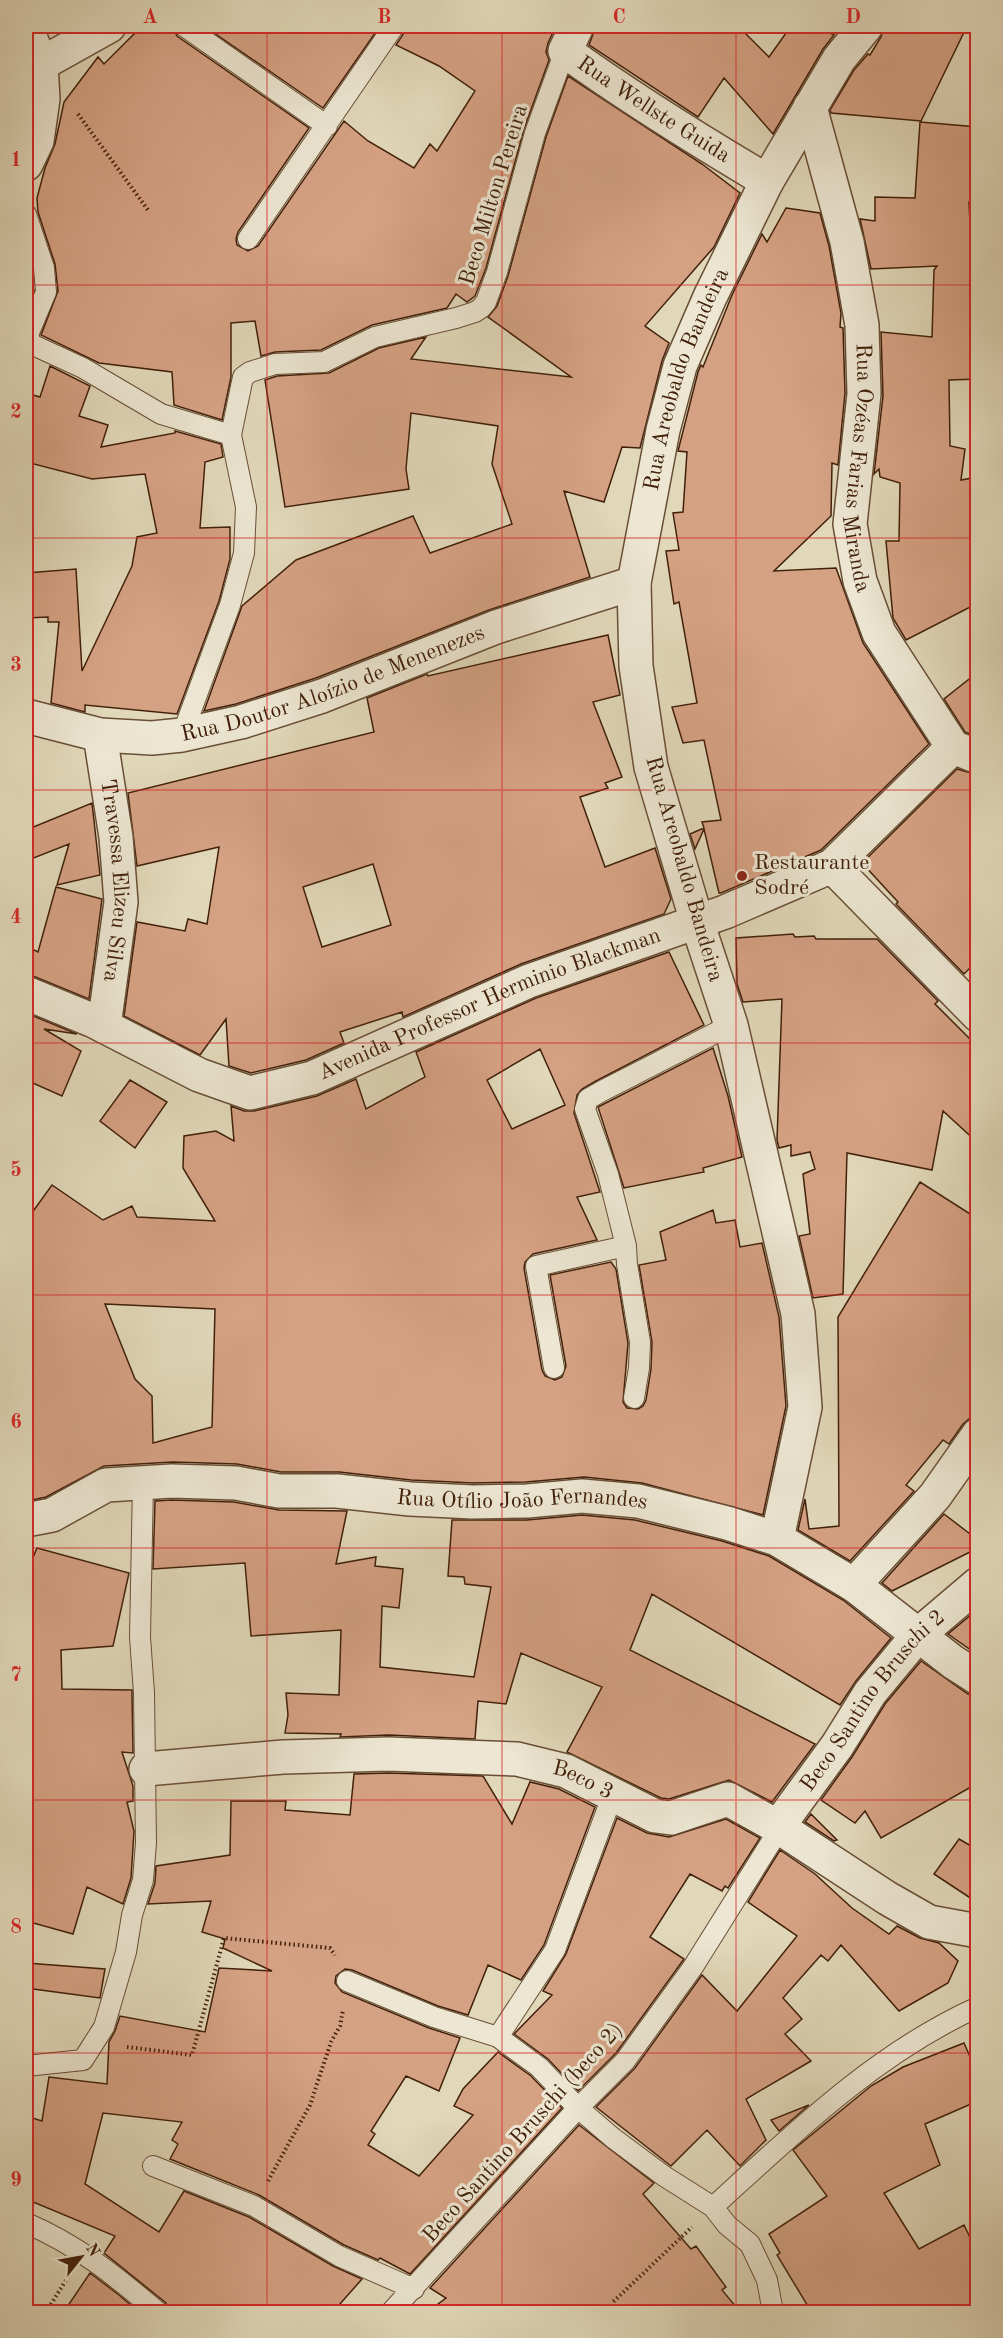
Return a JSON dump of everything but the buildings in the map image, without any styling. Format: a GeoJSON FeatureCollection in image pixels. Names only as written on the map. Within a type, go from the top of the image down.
{"type":"FeatureCollection","features":[{"type":"Feature","properties":{"kind":"street"},"geometry":{"type":"LineString","coordinates":[[40,64],[109,26]]}},
{"type":"Feature","properties":{"kind":"street","name":"Rua Areobaldo Bandeira"},"geometry":{"type":"LineString","coordinates":[[777,1539],[805,1407],[798,1314],[731,1025],[697,922],[651,767],[636,666],[634,583],[663,430],[680,366],[710,297],[767,181],[839,59],[866,26]]}},
{"type":"Feature","properties":{"kind":"street"},"geometry":{"type":"LineString","coordinates":[[26,27],[40,64],[44,99],[37,141],[26,164]]}},
{"type":"Feature","properties":{"kind":"street","name":"Rua Wellste Guida"},"geometry":{"type":"LineString","coordinates":[[571,38],[608,82],[767,181]]}},
{"type":"Feature","properties":{"kind":"street","name":"Rua Ozéas Farias Miranda"},"geometry":{"type":"LineString","coordinates":[[810,107],[846,242],[862,325],[864,393],[850,524],[860,581],[879,633],[965,752]]}},
{"type":"Feature","properties":{"kind":"street","name":"Rua Doutor Aloízio de Menenezes"},"geometry":{"type":"LineString","coordinates":[[26,716],[100,735],[152,738],[182,735],[241,722],[321,696],[496,627],[634,583]]}},
{"type":"Feature","properties":{"kind":"street","name":"Travessa Elizeu Silva"},"geometry":{"type":"LineString","coordinates":[[100,735],[116,837],[121,902],[104,1026]]}},
{"type":"Feature","properties":{"kind":"street","name":"Avenida Professor Herminio Blackman"},"geometry":{"type":"LineString","coordinates":[[26,993],[104,1026],[199,1075],[250,1093],[312,1078],[529,981],[840,874],[965,752]]}},
{"type":"Feature","properties":{"kind":"street"},"geometry":{"type":"LineString","coordinates":[[840,874],[978,1015]]}},
{"type":"Feature","properties":{"kind":"street"},"geometry":{"type":"LineString","coordinates":[[854,1585],[935,1496],[978,1435]]}},
{"type":"Feature","properties":{"kind":"street","name":"Rua Otílio João Fernandes"},"geometry":{"type":"LineString","coordinates":[[26,1520],[52,1515],[106,1485],[143,1483],[236,1483],[279,1491],[337,1491],[410,1499],[473,1502],[527,1501],[582,1496],[638,1501],[727,1523],[777,1539],[854,1585],[978,1678]]}},
{"type":"Feature","properties":{"kind":"street","name":"Beco Santino Bruschi 2"},"geometry":{"type":"LineString","coordinates":[[780,1828],[785,1817],[837,1746],[870,1693],[918,1635],[978,1584]]}},
{"type":"Feature","properties":{"kind":"street","name":"Beco 3"},"geometry":{"type":"LineString","coordinates":[[146,1769],[283,1757],[365,1755],[517,1759],[566,1771],[655,1816],[671,1818],[728,1799],[780,1828],[887,1898],[929,1922],[978,1931]]}},
{"type":"Feature","properties":{"kind":"lane"},"geometry":{"type":"LineString","coordinates":[[184,26],[327,126]]}},
{"type":"Feature","properties":{"kind":"lane"},"geometry":{"type":"LineString","coordinates":[[248,239],[394,26]]}},
{"type":"Feature","properties":{"kind":"lane","name":"Beco Milton Pereira"},"geometry":{"type":"LineString","coordinates":[[182,735],[230,605],[243,553],[246,507],[231,435],[243,377],[250,372],[275,364],[324,362],[375,337],[456,318],[481,308],[486,302],[497,272],[535,133],[571,38]]}},
{"type":"Feature","properties":{"kind":"lane"},"geometry":{"type":"LineString","coordinates":[[26,214],[44,268],[46,292],[28,335],[32,344],[101,377],[161,414],[231,435]]}},
{"type":"Feature","properties":{"kind":"lane"},"geometry":{"type":"LineString","coordinates":[[634,1398],[640,1342],[626,1246],[608,1174],[585,1109],[588,1099],[731,1025]]}},
{"type":"Feature","properties":{"kind":"lane"},"geometry":{"type":"LineString","coordinates":[[554,1368],[536,1266],[626,1246]]}},
{"type":"Feature","properties":{"kind":"lane"},"geometry":{"type":"LineString","coordinates":[[26,2066],[83,2060],[104,2027],[126,1952],[132,1915],[143,1880],[146,1844],[146,1769],[140,1637],[143,1483]]}},
{"type":"Feature","properties":{"kind":"lane"},"geometry":{"type":"LineString","coordinates":[[498,2037],[555,1950],[613,1794]]}},
{"type":"Feature","properties":{"kind":"lane","name":"Beco Santino Bruschi (beco 2)"},"geometry":{"type":"LineString","coordinates":[[391,2313],[578,2108],[625,2061],[693,1967],[780,1828]]}},
{"type":"Feature","properties":{"kind":"lane"},"geometry":{"type":"LineString","coordinates":[[347,1981],[434,2017],[498,2037],[539,2067],[578,2108],[634,2155],[712,2207],[727,2225],[750,2244],[767,2280],[773,2313]]}},
{"type":"Feature","properties":{"kind":"lane"},"geometry":{"type":"LineString","coordinates":[[712,2207],[817,2111],[898,2052],[955,2017],[978,2007]]}},
{"type":"Feature","properties":{"kind":"lane"},"geometry":{"type":"LineString","coordinates":[[153,2166],[254,2206],[339,2256],[414,2289]]}},
{"type":"Feature","properties":{"kind":"lane"},"geometry":{"type":"LineString","coordinates":[[26,2223],[55,2235],[106,2268],[158,2313]]}},
{"type":"Feature","properties":{"kind":"path"},"geometry":{"type":"LineString","coordinates":[[74,110],[148,210]]}},
{"type":"Feature","properties":{"kind":"path"},"geometry":{"type":"LineString","coordinates":[[83,2060],[111,2045],[192,2055],[224,1938],[330,1948],[339,1961],[347,1981],[340,2026],[331,2042],[310,2105],[254,2206]]}},
{"type":"Feature","properties":{"kind":"path"},"geometry":{"type":"LineString","coordinates":[[608,2313],[614,2307],[613,2302],[712,2207]]}},
{"type":"Feature","properties":{"kind":"path"},"geometry":{"type":"LineString","coordinates":[[46,2313],[83,2253]]}},
{"type":"Feature","properties":{"kind":"place","name":"Restaurante Sodré"},"geometry":{"type":"Point","coordinates":[742,876]}}]}
